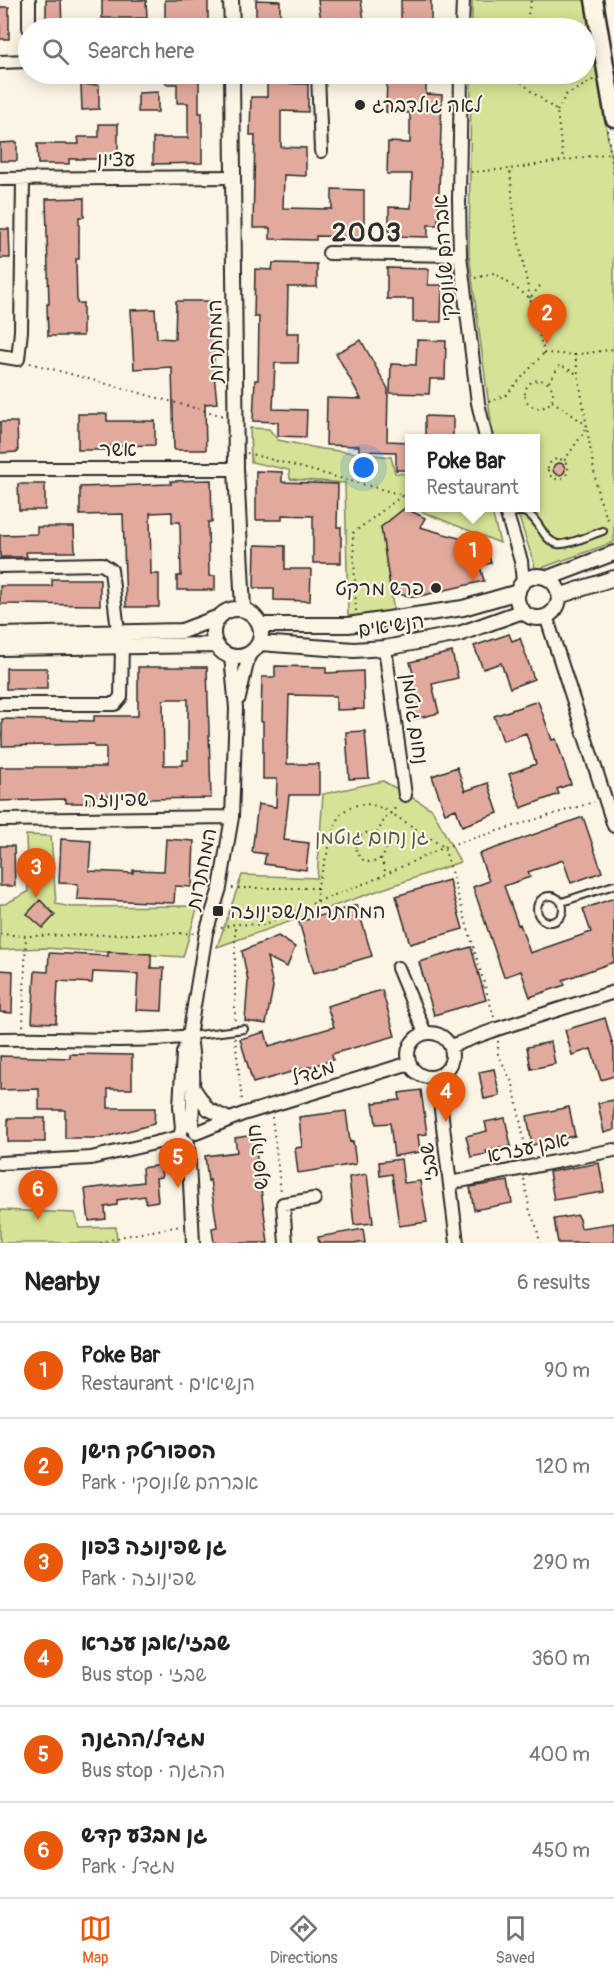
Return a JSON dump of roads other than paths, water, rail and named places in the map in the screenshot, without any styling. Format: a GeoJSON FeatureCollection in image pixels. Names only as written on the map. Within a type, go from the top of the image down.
{"type":"FeatureCollection","features":[{"type":"Feature","properties":{"kind":"main road"},"geometry":{"type":"LineString","coordinates":[[594,0],[614,118]]}},
{"type":"Feature","properties":{"kind":"street"},"geometry":{"type":"LineString","coordinates":[[29,0],[29,18]]}},
{"type":"Feature","properties":{"kind":"street"},"geometry":{"type":"LineString","coordinates":[[231,0],[232,18]]}},
{"type":"Feature","properties":{"kind":"street"},"geometry":{"type":"LineString","coordinates":[[462,18],[463,0]]}},
{"type":"Feature","properties":{"kind":"street"},"geometry":{"type":"LineString","coordinates":[[0,62],[18,61]]}},
{"type":"Feature","properties":{"kind":"street","name":"המחתרות"},"geometry":{"type":"LineString","coordinates":[[232,84],[236,469],[243,609]]}},
{"type":"Feature","properties":{"kind":"street"},"geometry":{"type":"LineString","coordinates":[[318,84],[321,151]]}},
{"type":"Feature","properties":{"kind":"street","name":"אברהם שלונסקי"},"geometry":{"type":"LineString","coordinates":[[461,84],[460,255],[478,403],[485,434]]}},
{"type":"Feature","properties":{"kind":"street","name":"עציון"},"geometry":{"type":"LineString","coordinates":[[0,179],[233,177]]}},
{"type":"Feature","properties":{"kind":"street"},"geometry":{"type":"LineString","coordinates":[[0,356],[18,359],[21,331],[23,179]]}},
{"type":"Feature","properties":{"kind":"street"},"geometry":{"type":"LineString","coordinates":[[329,253],[460,255]]}},
{"type":"Feature","properties":{"kind":"street","name":"אשר"},"geometry":{"type":"LineString","coordinates":[[0,469],[236,469]]}},
{"type":"Feature","properties":{"kind":"street"},"geometry":{"type":"LineString","coordinates":[[506,512],[521,561],[524,584],[518,599],[523,611],[534,617],[546,616],[555,610],[559,596],[556,587],[548,578]]}},
{"type":"Feature","properties":{"kind":"street"},"geometry":{"type":"LineString","coordinates":[[524,584],[538,576],[548,578],[614,553]]}},
{"type":"Feature","properties":{"kind":"street"},"geometry":{"type":"LineString","coordinates":[[0,566],[102,564],[111,570],[120,638],[121,697],[115,704],[0,704]]}},
{"type":"Feature","properties":{"kind":"street"},"geometry":{"type":"LineString","coordinates":[[559,596],[614,578]]}},
{"type":"Feature","properties":{"kind":"street","name":"הנשיאים"},"geometry":{"type":"LineString","coordinates":[[261,625],[356,624],[463,608],[524,584]]}},
{"type":"Feature","properties":{"kind":"street"},"geometry":{"type":"LineString","coordinates":[[0,648],[182,631],[219,617],[226,611],[243,609],[250,612],[261,625],[262,634],[256,650],[242,657],[231,657],[222,652],[216,645],[213,635],[214,626],[219,617]]}},
{"type":"Feature","properties":{"kind":"street","name":"הנשיאים"},"geometry":{"type":"LineString","coordinates":[[260,643],[354,650],[385,648],[459,634],[523,611]]}},
{"type":"Feature","properties":{"kind":"street"},"geometry":{"type":"LineString","coordinates":[[546,616],[614,826]]}},
{"type":"Feature","properties":{"kind":"street"},"geometry":{"type":"LineString","coordinates":[[0,635],[120,638],[216,645]]}},
{"type":"Feature","properties":{"kind":"street","name":"נחום גוטמן"},"geometry":{"type":"LineString","coordinates":[[385,648],[405,795]]}},
{"type":"Feature","properties":{"kind":"street","name":"המחתרות"},"geometry":{"type":"LineString","coordinates":[[236,708],[249,654]]}},
{"type":"Feature","properties":{"kind":"street","name":"המחתרות"},"geometry":{"type":"LineString","coordinates":[[188,1134],[180,1106],[183,1053],[189,1036],[206,933],[220,888],[232,817],[236,708],[231,657]]}},
{"type":"Feature","properties":{"kind":"street","name":"שפינוזה"},"geometry":{"type":"LineString","coordinates":[[0,820],[232,817]]}},
{"type":"Feature","properties":{"kind":"street"},"geometry":{"type":"LineString","coordinates":[[398,968],[426,1033]]}},
{"type":"Feature","properties":{"kind":"street"},"geometry":{"type":"LineString","coordinates":[[451,1046],[614,992]]}},
{"type":"Feature","properties":{"kind":"street"},"geometry":{"type":"LineString","coordinates":[[426,1033],[441,1035],[451,1046],[453,1053],[449,1067],[437,1076],[424,1076],[410,1063],[408,1055],[413,1041],[426,1033]]}},
{"type":"Feature","properties":{"kind":"street"},"geometry":{"type":"LineString","coordinates":[[0,1039],[158,1040],[189,1036]]}},
{"type":"Feature","properties":{"kind":"street","name":"המחתרות"},"geometry":{"type":"LineString","coordinates":[[188,1134],[193,1087],[193,1055],[189,1036]]}},
{"type":"Feature","properties":{"kind":"street","name":"מגדל"},"geometry":{"type":"LineString","coordinates":[[0,1163],[91,1158],[188,1134],[271,1105],[410,1063]]}},
{"type":"Feature","properties":{"kind":"street","name":"שבזי"},"geometry":{"type":"LineString","coordinates":[[437,1076],[457,1243]]}},
{"type":"Feature","properties":{"kind":"street"},"geometry":{"type":"LineString","coordinates":[[193,1087],[208,1109],[229,1119]]}},
{"type":"Feature","properties":{"kind":"street"},"geometry":{"type":"LineString","coordinates":[[188,1134],[193,1243]]}},
{"type":"Feature","properties":{"kind":"street","name":"אבן עזרא"},"geometry":{"type":"LineString","coordinates":[[450,1183],[614,1150]]}},
{"type":"Feature","properties":{"kind":"street","name":"חנה סנש"},"geometry":{"type":"LineString","coordinates":[[286,1243],[283,1204],[314,1199]]}},
{"type":"Feature","properties":{"kind":"lane"},"geometry":{"type":"LineString","coordinates":[[526,512],[537,522],[551,542],[560,545],[603,531]]}},
{"type":"Feature","properties":{"kind":"lane"},"geometry":{"type":"LineString","coordinates":[[562,902],[563,911],[555,921],[546,922],[538,916],[537,906],[542,898],[550,895],[562,902],[614,885]]}},
{"type":"Feature","properties":{"kind":"lane"},"geometry":{"type":"LineString","coordinates":[[189,1036],[235,1032],[244,1029]]}},
{"type":"Feature","properties":{"kind":"place","name":"לאה גולדברג"},"geometry":{"type":"Point","coordinates":[360,105]}},
{"type":"Feature","properties":{"kind":"place","name":"הספורטק הישן"},"geometry":{"type":"Point","coordinates":[547,344]}},
{"type":"Feature","properties":{"kind":"place","name":"Poke Bar"},"geometry":{"type":"Point","coordinates":[473,581]}},
{"type":"Feature","properties":{"kind":"place","name":"פרש מרקט"},"geometry":{"type":"Point","coordinates":[436,588]}},
{"type":"Feature","properties":{"kind":"place","name":"גן שפינוזה צפון"},"geometry":{"type":"Point","coordinates":[36,898]}},
{"type":"Feature","properties":{"kind":"place","name":"המחתרות/שפינוזה"},"geometry":{"type":"Point","coordinates":[218,911]}},
{"type":"Feature","properties":{"kind":"place","name":"שבזי/אבן עזרא"},"geometry":{"type":"Point","coordinates":[446,1122]}},
{"type":"Feature","properties":{"kind":"place","name":"מגדל/ההגנה"},"geometry":{"type":"Point","coordinates":[178,1188]}},
{"type":"Feature","properties":{"kind":"place","name":"גן מבצע קדש"},"geometry":{"type":"Point","coordinates":[38,1220]}},
{"type":"Feature","properties":{"kind":"district","name":"2003"},"geometry":{"type":"Point","coordinates":[367,232]}},
{"type":"Feature","properties":{"kind":"park label","name":"גן נחום גוטמן"},"geometry":{"type":"Point","coordinates":[372,837]}}]}
